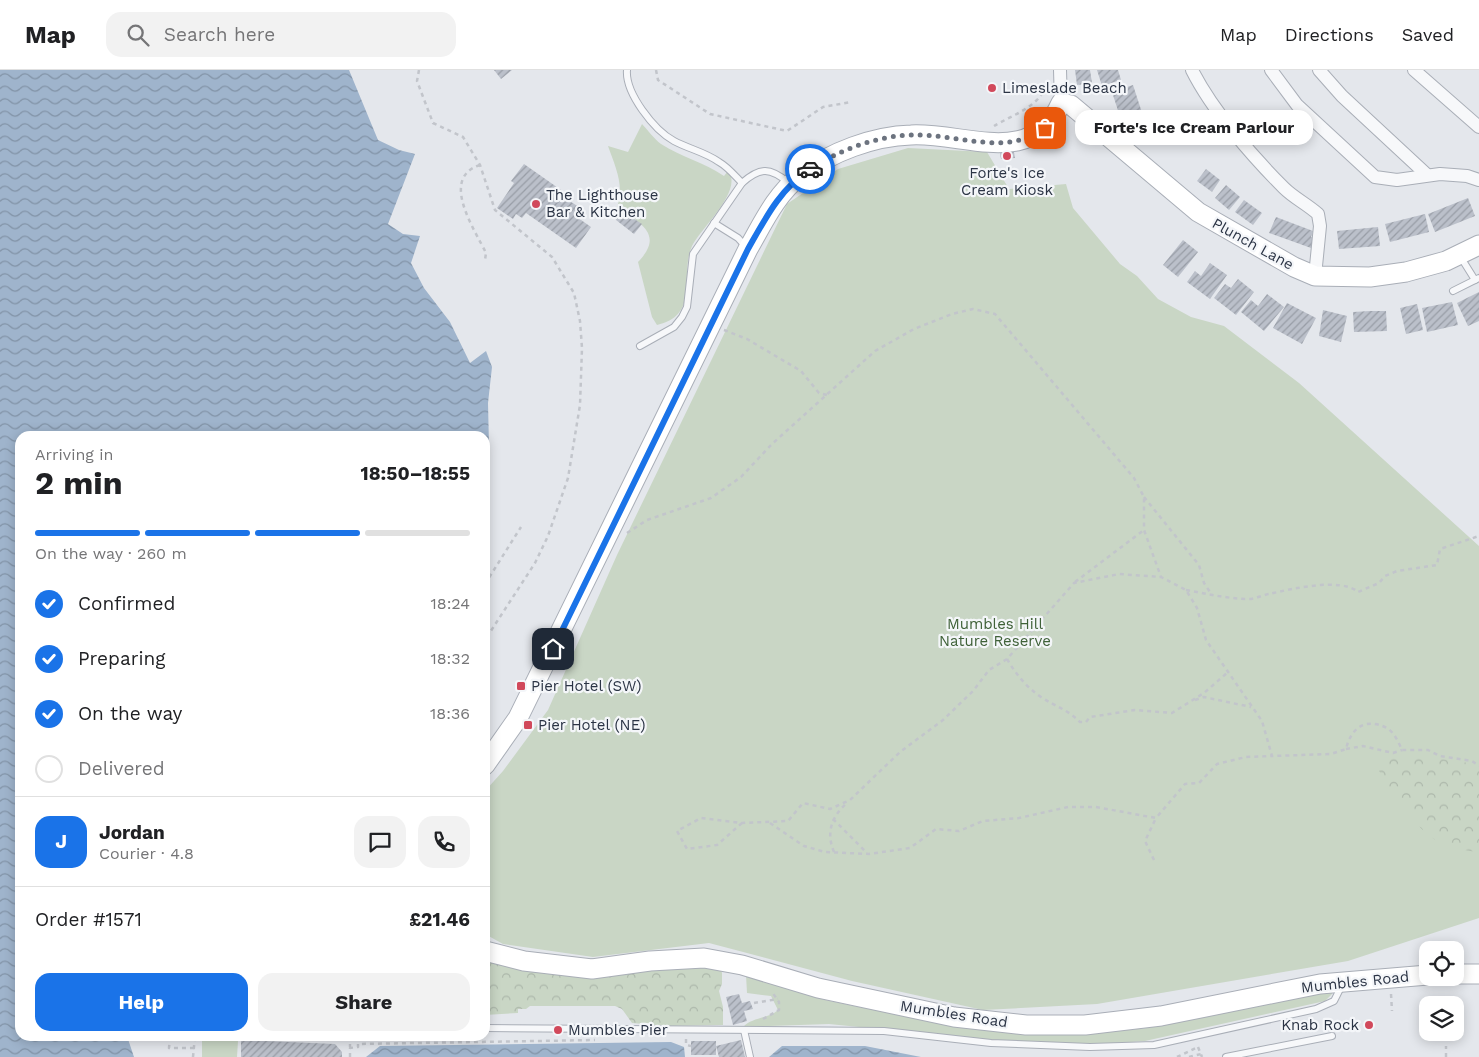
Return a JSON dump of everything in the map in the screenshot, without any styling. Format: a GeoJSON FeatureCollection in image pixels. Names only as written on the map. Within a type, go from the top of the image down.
{"type":"FeatureCollection","features":[{"type":"Feature","properties":{"kind":"street"},"geometry":{"type":"LineString","coordinates":[[490,758],[518,718],[748,249],[771,208],[790,184],[827,159],[882,139],[899,135],[934,135],[1003,143],[1027,139],[1052,121],[1061,103],[1060,70]]}},
{"type":"Feature","properties":{"kind":"street"},"geometry":{"type":"LineString","coordinates":[[1192,70],[1202,91],[1259,162],[1286,190],[1318,214],[1320,234],[1315,276]]}},
{"type":"Feature","properties":{"kind":"street"},"geometry":{"type":"LineString","coordinates":[[1271,70],[1297,106],[1376,177],[1397,180],[1426,174],[1467,176],[1479,180]]}},
{"type":"Feature","properties":{"kind":"street"},"geometry":{"type":"LineString","coordinates":[[1319,70],[1342,96],[1426,174]]}},
{"type":"Feature","properties":{"kind":"street"},"geometry":{"type":"LineString","coordinates":[[1414,70],[1479,127]]}},
{"type":"Feature","properties":{"kind":"street","name":"Plunch Lane"},"geometry":{"type":"LineString","coordinates":[[1061,103],[1071,105],[1198,212],[1294,268],[1315,276],[1370,277],[1406,272],[1460,255],[1479,246]]}},
{"type":"Feature","properties":{"kind":"street","name":"Mumbles Road"},"geometry":{"type":"LineString","coordinates":[[490,952],[524,961],[592,969],[650,961],[704,958],[742,965],[818,988],[944,1015],[993,1023],[1026,1025],[1085,1025],[1161,1016],[1292,988],[1343,981],[1419,976]]}},
{"type":"Feature","properties":{"kind":"street"},"geometry":{"type":"LineString","coordinates":[[1464,974],[1479,974]]}},
{"type":"Feature","properties":{"kind":"lane"},"geometry":{"type":"LineString","coordinates":[[627,70],[626,80],[630,92],[662,134],[674,141],[700,150],[722,163],[742,183]]}},
{"type":"Feature","properties":{"kind":"lane"},"geometry":{"type":"LineString","coordinates":[[640,346],[669,330],[682,317],[687,307],[693,254],[742,183],[752,174],[765,170],[779,175],[790,184]]}},
{"type":"Feature","properties":{"kind":"lane"},"geometry":{"type":"LineString","coordinates":[[714,223],[738,238],[748,249]]}},
{"type":"Feature","properties":{"kind":"lane"},"geometry":{"type":"LineString","coordinates":[[1453,291],[1477,279],[1460,255]]}},
{"type":"Feature","properties":{"kind":"lane"},"geometry":{"type":"LineString","coordinates":[[490,1028],[884,1030],[1027,1046],[1154,1045],[1316,1009],[1334,1001],[1343,981]]}},
{"type":"Feature","properties":{"kind":"lane"},"geometry":{"type":"LineString","coordinates":[[744,1030],[750,1057]]}},
{"type":"Feature","properties":{"kind":"lane"},"geometry":{"type":"LineString","coordinates":[[1226,1057],[1332,1036]]}},
{"type":"Feature","properties":{"kind":"path"},"geometry":{"type":"LineString","coordinates":[[420,70],[417,81],[433,123],[463,137],[480,165],[495,210],[534,240],[552,257],[565,275],[574,293],[582,348],[580,404],[568,478],[548,536],[490,632]]}},
{"type":"Feature","properties":{"kind":"path"},"geometry":{"type":"LineString","coordinates":[[656,70],[658,80],[710,114],[787,131],[823,107],[851,102]]}},
{"type":"Feature","properties":{"kind":"path"},"geometry":{"type":"LineString","coordinates":[[1008,117],[1040,99],[1045,91],[1047,79]]}},
{"type":"Feature","properties":{"kind":"path"},"geometry":{"type":"LineString","coordinates":[[480,165],[470,168],[465,173],[462,182],[463,210],[486,254],[485,260]]}},
{"type":"Feature","properties":{"kind":"path"},"geometry":{"type":"LineString","coordinates":[[624,534],[646,520],[712,498],[741,477],[772,444],[875,351],[914,329],[952,314],[973,309],[996,314],[1134,478],[1144,497],[1199,565],[1204,583],[1212,595]]}},
{"type":"Feature","properties":{"kind":"path"},"geometry":{"type":"LineString","coordinates":[[712,325],[747,339],[801,371],[819,393],[827,395]]}},
{"type":"Feature","properties":{"kind":"path"},"geometry":{"type":"LineString","coordinates":[[1144,497],[1144,530],[1161,577]]}},
{"type":"Feature","properties":{"kind":"path"},"geometry":{"type":"LineString","coordinates":[[490,576],[521,527]]}},
{"type":"Feature","properties":{"kind":"path"},"geometry":{"type":"LineString","coordinates":[[834,852],[829,840],[833,819],[850,800],[900,752],[943,720],[973,691],[989,670],[1007,659],[1074,583],[1144,530]]}},
{"type":"Feature","properties":{"kind":"path"},"geometry":{"type":"LineString","coordinates":[[1074,583],[1119,574],[1161,577],[1186,590],[1223,598],[1253,599],[1319,584],[1351,586],[1358,592],[1379,583],[1385,576],[1397,571],[1437,565],[1440,549],[1479,536]]}},
{"type":"Feature","properties":{"kind":"path"},"geometry":{"type":"LineString","coordinates":[[1186,590],[1198,608],[1206,640],[1262,721],[1272,756]]}},
{"type":"Feature","properties":{"kind":"path"},"geometry":{"type":"LineString","coordinates":[[1007,659],[1018,678],[1039,696],[1069,711],[1080,722],[1086,722],[1090,718],[1135,710],[1172,713],[1204,693],[1227,673]]}},
{"type":"Feature","properties":{"kind":"path"},"geometry":{"type":"LineString","coordinates":[[1189,701],[1204,697],[1252,707]]}},
{"type":"Feature","properties":{"kind":"path"},"geometry":{"type":"LineString","coordinates":[[1346,749],[1349,735],[1357,727],[1367,724],[1387,728],[1396,738],[1402,750]]}},
{"type":"Feature","properties":{"kind":"path"},"geometry":{"type":"LineString","coordinates":[[1154,860],[1145,841],[1156,818],[1184,784],[1199,783],[1217,764],[1246,757],[1331,754],[1363,746],[1393,753],[1402,750],[1428,750],[1440,756],[1472,762],[1479,766]]}},
{"type":"Feature","properties":{"kind":"path"},"geometry":{"type":"LineString","coordinates":[[742,823],[717,845],[686,849],[677,832],[701,818],[742,823],[788,821],[802,802],[830,809],[850,800]]}},
{"type":"Feature","properties":{"kind":"path"},"geometry":{"type":"LineString","coordinates":[[769,823],[804,846],[825,852],[868,854],[910,848],[936,829],[960,831],[983,821],[1019,818],[1068,808],[1096,807],[1156,818]]}},
{"type":"Feature","properties":{"kind":"path"},"geometry":{"type":"LineString","coordinates":[[833,819],[868,854]]}},
{"type":"Feature","properties":{"kind":"path"},"geometry":{"type":"LineString","coordinates":[[754,1004],[778,999],[779,1010],[770,1016]]}},
{"type":"Feature","properties":{"kind":"path"},"geometry":{"type":"LineString","coordinates":[[686,1030],[686,1046],[691,1046]]}},
{"type":"Feature","properties":{"kind":"path"},"geometry":{"type":"LineString","coordinates":[[676,1039],[686,1039]]}},
{"type":"Feature","properties":{"kind":"path"},"geometry":{"type":"LineString","coordinates":[[350,1048],[358,1047],[358,1044],[380,1043],[597,1040]]}},
{"type":"Feature","properties":{"kind":"path"},"geometry":{"type":"LineString","coordinates":[[170,1041],[169,1048],[194,1048]]}},
{"type":"Feature","properties":{"kind":"path"},"geometry":{"type":"LineString","coordinates":[[194,1057],[195,1041]]}},
{"type":"Feature","properties":{"kind":"path"},"geometry":{"type":"LineString","coordinates":[[350,1041],[350,1057]]}},
{"type":"Feature","properties":{"kind":"path"},"geometry":{"type":"LineString","coordinates":[[1446,1046],[1446,1057]]}},
{"type":"Feature","properties":{"kind":"path"},"geometry":{"type":"LineString","coordinates":[[1177,1057],[1198,1048],[1201,1056],[1190,1057]]}},
{"type":"Feature","properties":{"kind":"green space"},"geometry":{"type":"Polygon","coordinates":[[[642,124],[661,144],[724,176],[728,171],[731,179],[726,198],[692,246],[687,269],[686,293],[679,313],[671,320],[657,325],[652,317],[638,262],[646,252],[649,237],[641,224],[617,207],[620,184],[608,146],[628,152],[642,124]]]}},
{"type":"Feature","properties":{"kind":"green space","name":"Mumbles Hill Nature Reserve"},"geometry":{"type":"Polygon","coordinates":[[[908,148],[987,152],[1009,189],[1066,184],[1073,208],[1120,264],[1137,276],[1158,299],[1191,317],[1224,326],[1299,383],[1479,546],[1479,918],[1348,961],[1097,1004],[983,1010],[852,981],[709,943],[593,957],[503,944],[490,937],[490,785],[503,771],[548,710],[617,555],[787,204],[838,169],[908,148]]]}},
{"type":"Feature","properties":{"kind":"green space"},"geometry":{"type":"Polygon","coordinates":[[[1408,754],[1468,763],[1479,769],[1479,853],[1449,848],[1421,828],[1393,794],[1370,756],[1408,754]]]}},
{"type":"Feature","properties":{"kind":"green space"},"geometry":{"type":"Polygon","coordinates":[[[490,960],[719,965],[722,973],[722,984],[719,991],[723,1007],[723,1025],[666,1026],[632,1023],[622,1009],[615,1006],[530,1006],[526,1009],[518,1009],[518,1013],[490,1015],[490,960]]]}},
{"type":"Feature","properties":{"kind":"green space"},"geometry":{"type":"Polygon","coordinates":[[[746,975],[769,980],[825,1000],[859,1007],[1097,1033],[1147,1028],[1328,991],[1332,992],[1332,994],[1325,1001],[1145,1041],[1103,1044],[1000,1041],[829,1024],[743,1027],[751,1021],[770,1015],[778,1010],[771,996],[747,993],[746,975]]]}},
{"type":"Feature","properties":{"kind":"green space"},"geometry":{"type":"Polygon","coordinates":[[[202,1041],[238,1041],[237,1057],[202,1057],[202,1041]]]}},
{"type":"Feature","properties":{"kind":"water"},"geometry":{"type":"Polygon","coordinates":[[[0,70],[349,70],[378,140],[399,150],[415,154],[388,224],[403,234],[420,236],[411,263],[424,288],[450,322],[470,363],[486,351],[492,367],[488,403],[489,431],[15,431],[15,1041],[129,1041],[134,1057],[0,1057],[0,70]]]}},
{"type":"Feature","properties":{"kind":"water"},"geometry":{"type":"Polygon","coordinates":[[[671,1042],[684,1047],[685,1057],[366,1057],[380,1046],[671,1042]]]}},
{"type":"Feature","properties":{"kind":"water"},"geometry":{"type":"Polygon","coordinates":[[[782,1046],[865,1046],[921,1057],[769,1057],[782,1046]]]}},
{"type":"Feature","properties":{"kind":"building"},"geometry":{"type":"Polygon","coordinates":[[[494,70],[512,70],[501,79],[494,70]]]}},
{"type":"Feature","properties":{"kind":"building"},"geometry":{"type":"Polygon","coordinates":[[[1075,70],[1090,70],[1092,83],[1077,85],[1075,70]]]}},
{"type":"Feature","properties":{"kind":"building"},"geometry":{"type":"Polygon","coordinates":[[[1097,70],[1118,70],[1121,80],[1102,86],[1097,70]]]}},
{"type":"Feature","properties":{"kind":"building"},"geometry":{"type":"Polygon","coordinates":[[[1133,85],[1145,122],[1124,129],[1112,92],[1133,85]]]}},
{"type":"Feature","properties":{"kind":"building"},"geometry":{"type":"Polygon","coordinates":[[[1014,152],[1015,158],[1001,159],[1000,153],[1014,152]]]}},
{"type":"Feature","properties":{"kind":"building","name":"The Lighthouse Bar & Kitchen"},"geometry":{"type":"Polygon","coordinates":[[[524,164],[571,197],[568,200],[579,207],[574,215],[591,227],[576,248],[526,213],[522,218],[516,214],[513,219],[497,208],[514,183],[511,181],[524,164]]]}},
{"type":"Feature","properties":{"kind":"building"},"geometry":{"type":"Polygon","coordinates":[[[1206,169],[1220,180],[1212,192],[1197,181],[1206,169]]]}},
{"type":"Feature","properties":{"kind":"building"},"geometry":{"type":"Polygon","coordinates":[[[1226,185],[1240,197],[1229,210],[1215,198],[1226,185]]]}},
{"type":"Feature","properties":{"kind":"building"},"geometry":{"type":"Polygon","coordinates":[[[1468,198],[1475,216],[1435,232],[1428,214],[1468,198]]]}},
{"type":"Feature","properties":{"kind":"building"},"geometry":{"type":"Polygon","coordinates":[[[1244,200],[1262,213],[1253,225],[1235,212],[1244,200]]]}},
{"type":"Feature","properties":{"kind":"building"},"geometry":{"type":"Polygon","coordinates":[[[622,211],[642,224],[634,234],[616,220],[622,211]]]}},
{"type":"Feature","properties":{"kind":"building"},"geometry":{"type":"Polygon","coordinates":[[[1425,214],[1429,232],[1390,242],[1385,224],[1425,214]]]}},
{"type":"Feature","properties":{"kind":"building"},"geometry":{"type":"Polygon","coordinates":[[[1276,217],[1313,231],[1311,237],[1314,238],[1311,248],[1269,233],[1276,217]]]}},
{"type":"Feature","properties":{"kind":"building"},"geometry":{"type":"Polygon","coordinates":[[[1378,227],[1380,246],[1339,249],[1337,231],[1378,227]]]}},
{"type":"Feature","properties":{"kind":"building"},"geometry":{"type":"Polygon","coordinates":[[[1183,240],[1198,252],[1178,277],[1163,265],[1183,240]]]}},
{"type":"Feature","properties":{"kind":"building"},"geometry":{"type":"Polygon","coordinates":[[[1210,263],[1227,275],[1210,299],[1187,282],[1195,271],[1201,276],[1210,263]]]}},
{"type":"Feature","properties":{"kind":"building"},"geometry":{"type":"Polygon","coordinates":[[[1238,279],[1254,292],[1236,315],[1214,298],[1225,284],[1231,288],[1238,279]]]}},
{"type":"Feature","properties":{"kind":"building"},"geometry":{"type":"Polygon","coordinates":[[[1479,292],[1479,321],[1468,326],[1457,303],[1479,292]]]}},
{"type":"Feature","properties":{"kind":"building"},"geometry":{"type":"Polygon","coordinates":[[[1267,294],[1284,307],[1264,331],[1241,312],[1251,300],[1258,306],[1267,294]]]}},
{"type":"Feature","properties":{"kind":"building"},"geometry":{"type":"Polygon","coordinates":[[[1452,302],[1458,325],[1427,332],[1422,308],[1452,302]]]}},
{"type":"Feature","properties":{"kind":"building"},"geometry":{"type":"Polygon","coordinates":[[[1287,303],[1316,318],[1302,344],[1273,328],[1287,303]]]}},
{"type":"Feature","properties":{"kind":"building"},"geometry":{"type":"Polygon","coordinates":[[[1417,304],[1423,330],[1406,334],[1400,308],[1417,304]]]}},
{"type":"Feature","properties":{"kind":"building"},"geometry":{"type":"Polygon","coordinates":[[[1323,310],[1347,316],[1341,342],[1319,336],[1323,310]]]}},
{"type":"Feature","properties":{"kind":"building"},"geometry":{"type":"Polygon","coordinates":[[[1386,311],[1387,331],[1354,332],[1353,312],[1386,311]]]}},
{"type":"Feature","properties":{"kind":"building"},"geometry":{"type":"Polygon","coordinates":[[[739,994],[742,1003],[750,1001],[753,1009],[744,1011],[747,1021],[733,1025],[726,997],[739,994]]]}},
{"type":"Feature","properties":{"kind":"building"},"geometry":{"type":"Polygon","coordinates":[[[741,1040],[745,1057],[719,1057],[716,1046],[741,1040]]]}},
{"type":"Feature","properties":{"kind":"building"},"geometry":{"type":"Polygon","coordinates":[[[241,1041],[335,1044],[342,1052],[342,1057],[241,1057],[241,1041]]]}},
{"type":"Feature","properties":{"kind":"building"},"geometry":{"type":"Polygon","coordinates":[[[691,1041],[716,1041],[716,1055],[691,1055],[691,1041]]]}},
{"type":"Feature","properties":{"kind":"way so far"},"geometry":{"type":"LineString","coordinates":[[810,169],[843,152],[899,135],[934,135],[1003,143],[1027,139],[1045,128]]}},
{"type":"Feature","properties":{"kind":"place","name":"Limeslade Beach"},"geometry":{"type":"Point","coordinates":[992,88]}},
{"type":"Feature","properties":{"kind":"place","name":"Forte's Ice Cream Parlour"},"geometry":{"type":"Point","coordinates":[1045,128]}},
{"type":"Feature","properties":{"kind":"place","name":"Forte's Ice Cream Kiosk"},"geometry":{"type":"Point","coordinates":[1007,156]}},
{"type":"Feature","properties":{"kind":"place","name":"The Lighthouse Bar & Kitchen"},"geometry":{"type":"Point","coordinates":[536,204]}},
{"type":"Feature","properties":{"kind":"place","name":"Pier Hotel (SW)"},"geometry":{"type":"Point","coordinates":[521,686]}},
{"type":"Feature","properties":{"kind":"place","name":"Pier Hotel (NE)"},"geometry":{"type":"Point","coordinates":[528,725]}},
{"type":"Feature","properties":{"kind":"place","name":"Knab Rock"},"geometry":{"type":"Point","coordinates":[1369,1025]}},
{"type":"Feature","properties":{"kind":"place","name":"Mumbles Pier"},"geometry":{"type":"Point","coordinates":[558,1030]}},
{"type":"Feature","properties":{"kind":"route"},"geometry":{"type":"LineString","coordinates":[[553,649],[748,249],[780,195],[801,174],[810,169]]}}]}
